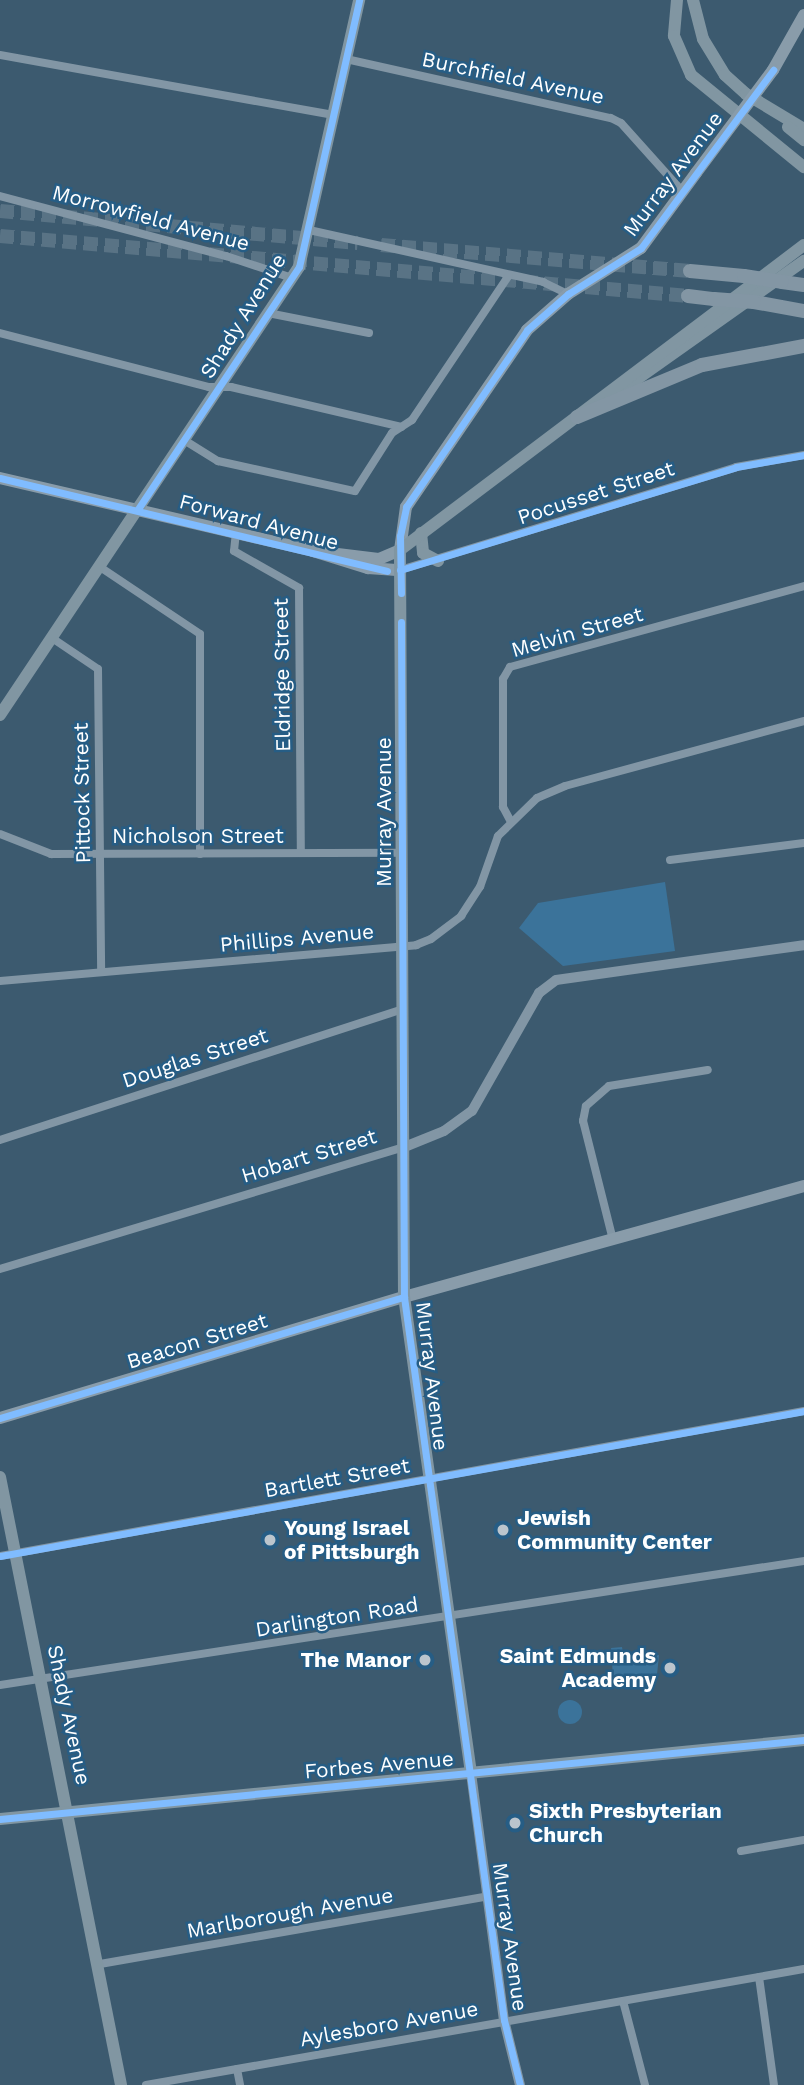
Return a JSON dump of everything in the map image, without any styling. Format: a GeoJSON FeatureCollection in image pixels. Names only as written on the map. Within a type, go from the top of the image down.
{"type":"FeatureCollection","features":[{"type":"Feature","properties":{"kind":"highway"},"geometry":{"type":"LineString","coordinates":[[690,271],[804,285]]}},
{"type":"Feature","properties":{"kind":"highway"},"geometry":{"type":"LineString","coordinates":[[688,296],[754,302],[804,311]]}},
{"type":"Feature","properties":{"kind":"highway"},"geometry":{"type":"LineString","coordinates":[[577,417],[702,365],[804,346]]}},
{"type":"Feature","properties":{"kind":"main road","name":"Shady Avenue"},"geometry":{"type":"LineString","coordinates":[[0,715],[292,278],[309,230],[359,0]]}},
{"type":"Feature","properties":{"kind":"main road"},"geometry":{"type":"LineString","coordinates":[[677,0],[674,36],[691,75],[804,167]]}},
{"type":"Feature","properties":{"kind":"main road"},"geometry":{"type":"LineString","coordinates":[[693,0],[708,50],[746,94],[804,139]]}},
{"type":"Feature","properties":{"kind":"main road","name":"Murray Avenue"},"geometry":{"type":"LineString","coordinates":[[471,1773],[404,1297],[400,570],[403,515],[411,498],[527,330],[568,294],[641,248],[773,70],[804,15]]}},
{"type":"Feature","properties":{"kind":"main road"},"geometry":{"type":"LineString","coordinates":[[746,94],[804,129]]}},
{"type":"Feature","properties":{"kind":"main road"},"geometry":{"type":"LineString","coordinates":[[379,559],[400,550],[804,245]]}},
{"type":"Feature","properties":{"kind":"main road"},"geometry":{"type":"LineString","coordinates":[[577,417],[635,383],[804,261]]}},
{"type":"Feature","properties":{"kind":"main road","name":"Forward Avenue"},"geometry":{"type":"LineString","coordinates":[[0,478],[236,532],[387,571],[400,570]]}},
{"type":"Feature","properties":{"kind":"main road"},"geometry":{"type":"LineString","coordinates":[[421,533],[423,553],[438,561]]}},
{"type":"Feature","properties":{"kind":"main road","name":"Forward Avenue"},"geometry":{"type":"LineString","coordinates":[[313,551],[379,559],[400,570]]}},
{"type":"Feature","properties":{"kind":"main road","name":"Beacon Street"},"geometry":{"type":"LineString","coordinates":[[0,1418],[404,1297],[804,1186]]}},
{"type":"Feature","properties":{"kind":"main road","name":"Shady Avenue"},"geometry":{"type":"LineString","coordinates":[[0,1477],[70,1811],[121,2085]]}},
{"type":"Feature","properties":{"kind":"main road","name":"Forbes Avenue"},"geometry":{"type":"LineString","coordinates":[[0,1819],[804,1740]]}},
{"type":"Feature","properties":{"kind":"street"},"geometry":{"type":"LineString","coordinates":[[0,55],[334,114]]}},
{"type":"Feature","properties":{"kind":"street","name":"Burchfield Avenue"},"geometry":{"type":"LineString","coordinates":[[346,59],[611,118],[621,123],[683,192]]}},
{"type":"Feature","properties":{"kind":"street","name":"Morrowfield Avenue"},"geometry":{"type":"LineString","coordinates":[[0,196],[292,278]]}},
{"type":"Feature","properties":{"kind":"street"},"geometry":{"type":"LineString","coordinates":[[309,230],[555,286],[568,294]]}},
{"type":"Feature","properties":{"kind":"street"},"geometry":{"type":"LineString","coordinates":[[184,440],[218,461],[355,491],[401,427],[412,420],[509,275]]}},
{"type":"Feature","properties":{"kind":"street"},"geometry":{"type":"LineString","coordinates":[[268,313],[369,333]]}},
{"type":"Feature","properties":{"kind":"street"},"geometry":{"type":"LineString","coordinates":[[0,333],[219,388],[401,427]]}},
{"type":"Feature","properties":{"kind":"street","name":"Pocusset Street"},"geometry":{"type":"LineString","coordinates":[[400,570],[438,561],[736,467],[804,456]]}},
{"type":"Feature","properties":{"kind":"street","name":"Eldridge Street"},"geometry":{"type":"LineString","coordinates":[[236,532],[234,551],[299,588],[301,853]]}},
{"type":"Feature","properties":{"kind":"street"},"geometry":{"type":"LineString","coordinates":[[100,567],[200,634],[200,854]]}},
{"type":"Feature","properties":{"kind":"street","name":"Melvin Street"},"geometry":{"type":"LineString","coordinates":[[510,820],[503,807],[503,679],[510,667],[804,586]]}},
{"type":"Feature","properties":{"kind":"street","name":"Pittock Street"},"geometry":{"type":"LineString","coordinates":[[52,638],[98,669],[101,972]]}},
{"type":"Feature","properties":{"kind":"street","name":"Phillips Avenue"},"geometry":{"type":"LineString","coordinates":[[0,981],[403,947],[431,939],[461,916],[480,887],[498,835],[510,820],[537,798],[565,786],[804,721]]}},
{"type":"Feature","properties":{"kind":"street","name":"Nicholson Street"},"geometry":{"type":"LineString","coordinates":[[0,834],[51,854],[401,853]]}},
{"type":"Feature","properties":{"kind":"street"},"geometry":{"type":"LineString","coordinates":[[670,860],[804,843]]}},
{"type":"Feature","properties":{"kind":"street","name":"Hobart Street"},"geometry":{"type":"LineString","coordinates":[[0,1269],[402,1149],[444,1131],[472,1111],[539,993],[555,980],[804,945]]}},
{"type":"Feature","properties":{"kind":"street","name":"Douglas Street"},"geometry":{"type":"LineString","coordinates":[[0,1140],[402,1010]]}},
{"type":"Feature","properties":{"kind":"street"},"geometry":{"type":"LineString","coordinates":[[613,1240],[583,1121],[586,1106],[609,1086],[708,1070]]}},
{"type":"Feature","properties":{"kind":"street","name":"Bartlett Street"},"geometry":{"type":"LineString","coordinates":[[0,1556],[804,1411]]}},
{"type":"Feature","properties":{"kind":"street","name":"Darlington Road"},"geometry":{"type":"LineString","coordinates":[[0,1685],[804,1560]]}},
{"type":"Feature","properties":{"kind":"street","name":"Murray Avenue"},"geometry":{"type":"LineString","coordinates":[[471,1773],[485,1897],[504,2020],[520,2085]]}},
{"type":"Feature","properties":{"kind":"street"},"geometry":{"type":"LineString","coordinates":[[741,1851],[804,1840]]}},
{"type":"Feature","properties":{"kind":"street","name":"Marlborough Avenue"},"geometry":{"type":"LineString","coordinates":[[100,1964],[485,1897]]}},
{"type":"Feature","properties":{"kind":"street","name":"Aylesboro Avenue"},"geometry":{"type":"LineString","coordinates":[[146,2085],[804,1969]]}},
{"type":"Feature","properties":{"kind":"street"},"geometry":{"type":"LineString","coordinates":[[759,1977],[774,2085]]}},
{"type":"Feature","properties":{"kind":"street"},"geometry":{"type":"LineString","coordinates":[[624,2001],[645,2085]]}},
{"type":"Feature","properties":{"kind":"street"},"geometry":{"type":"LineString","coordinates":[[236,2069],[240,2085]]}},
{"type":"Feature","properties":{"kind":"shaded area"},"geometry":{"type":"Polygon","coordinates":[[[665,882],[675,951],[563,966],[519,928],[538,903],[665,882]]]}},
{"type":"Feature","properties":{"kind":"shaded area"},"geometry":{"type":"Polygon","coordinates":[[[622,1647],[624,1659],[659,1655],[657,1675],[613,1678],[611,1648],[622,1647]]]}},
{"type":"Feature","properties":{"kind":"shaded area"},"geometry":{"type":"Polygon","coordinates":[[[570,1700],[579,1703],[582,1712],[579,1721],[570,1724],[561,1721],[558,1712],[561,1703],[570,1700]]]}},
{"type":"Feature","properties":{"kind":"tunnel"},"geometry":{"type":"LineString","coordinates":[[0,211],[358,243]]}},
{"type":"Feature","properties":{"kind":"tunnel"},"geometry":{"type":"LineString","coordinates":[[0,236],[688,296]]}},
{"type":"Feature","properties":{"kind":"tunnel"},"geometry":{"type":"LineString","coordinates":[[381,245],[690,271]]}},
{"type":"Feature","properties":{"kind":"cycle path"},"geometry":{"type":"LineString","coordinates":[[138,509],[299,267],[359,0]]}},
{"type":"Feature","properties":{"kind":"cycle path"},"geometry":{"type":"LineString","coordinates":[[401,593],[400,536],[406,507],[527,330],[568,294],[641,248],[773,70]]}},
{"type":"Feature","properties":{"kind":"cycle path"},"geometry":{"type":"LineString","coordinates":[[400,570],[736,467],[804,455]]}},
{"type":"Feature","properties":{"kind":"cycle path"},"geometry":{"type":"LineString","coordinates":[[0,478],[387,571]]}},
{"type":"Feature","properties":{"kind":"cycle path"},"geometry":{"type":"LineString","coordinates":[[401,622],[404,1297],[504,2020],[520,2085]]}},
{"type":"Feature","properties":{"kind":"cycle path"},"geometry":{"type":"LineString","coordinates":[[0,1418],[404,1297]]}},
{"type":"Feature","properties":{"kind":"cycle path"},"geometry":{"type":"LineString","coordinates":[[0,1556],[804,1411]]}},
{"type":"Feature","properties":{"kind":"cycle path"},"geometry":{"type":"LineString","coordinates":[[0,1819],[804,1740]]}},
{"type":"Feature","properties":{"kind":"place","name":"Jewish Community Center"},"geometry":{"type":"Point","coordinates":[503,1530]}},
{"type":"Feature","properties":{"kind":"place","name":"Young Israel of Pittsburgh"},"geometry":{"type":"Point","coordinates":[270,1540]}},
{"type":"Feature","properties":{"kind":"place","name":"The Manor"},"geometry":{"type":"Point","coordinates":[425,1660]}},
{"type":"Feature","properties":{"kind":"place","name":"Saint Edmunds Academy"},"geometry":{"type":"Point","coordinates":[670,1668]}},
{"type":"Feature","properties":{"kind":"place","name":"Sixth Presbyterian Church"},"geometry":{"type":"Point","coordinates":[515,1823]}}]}
